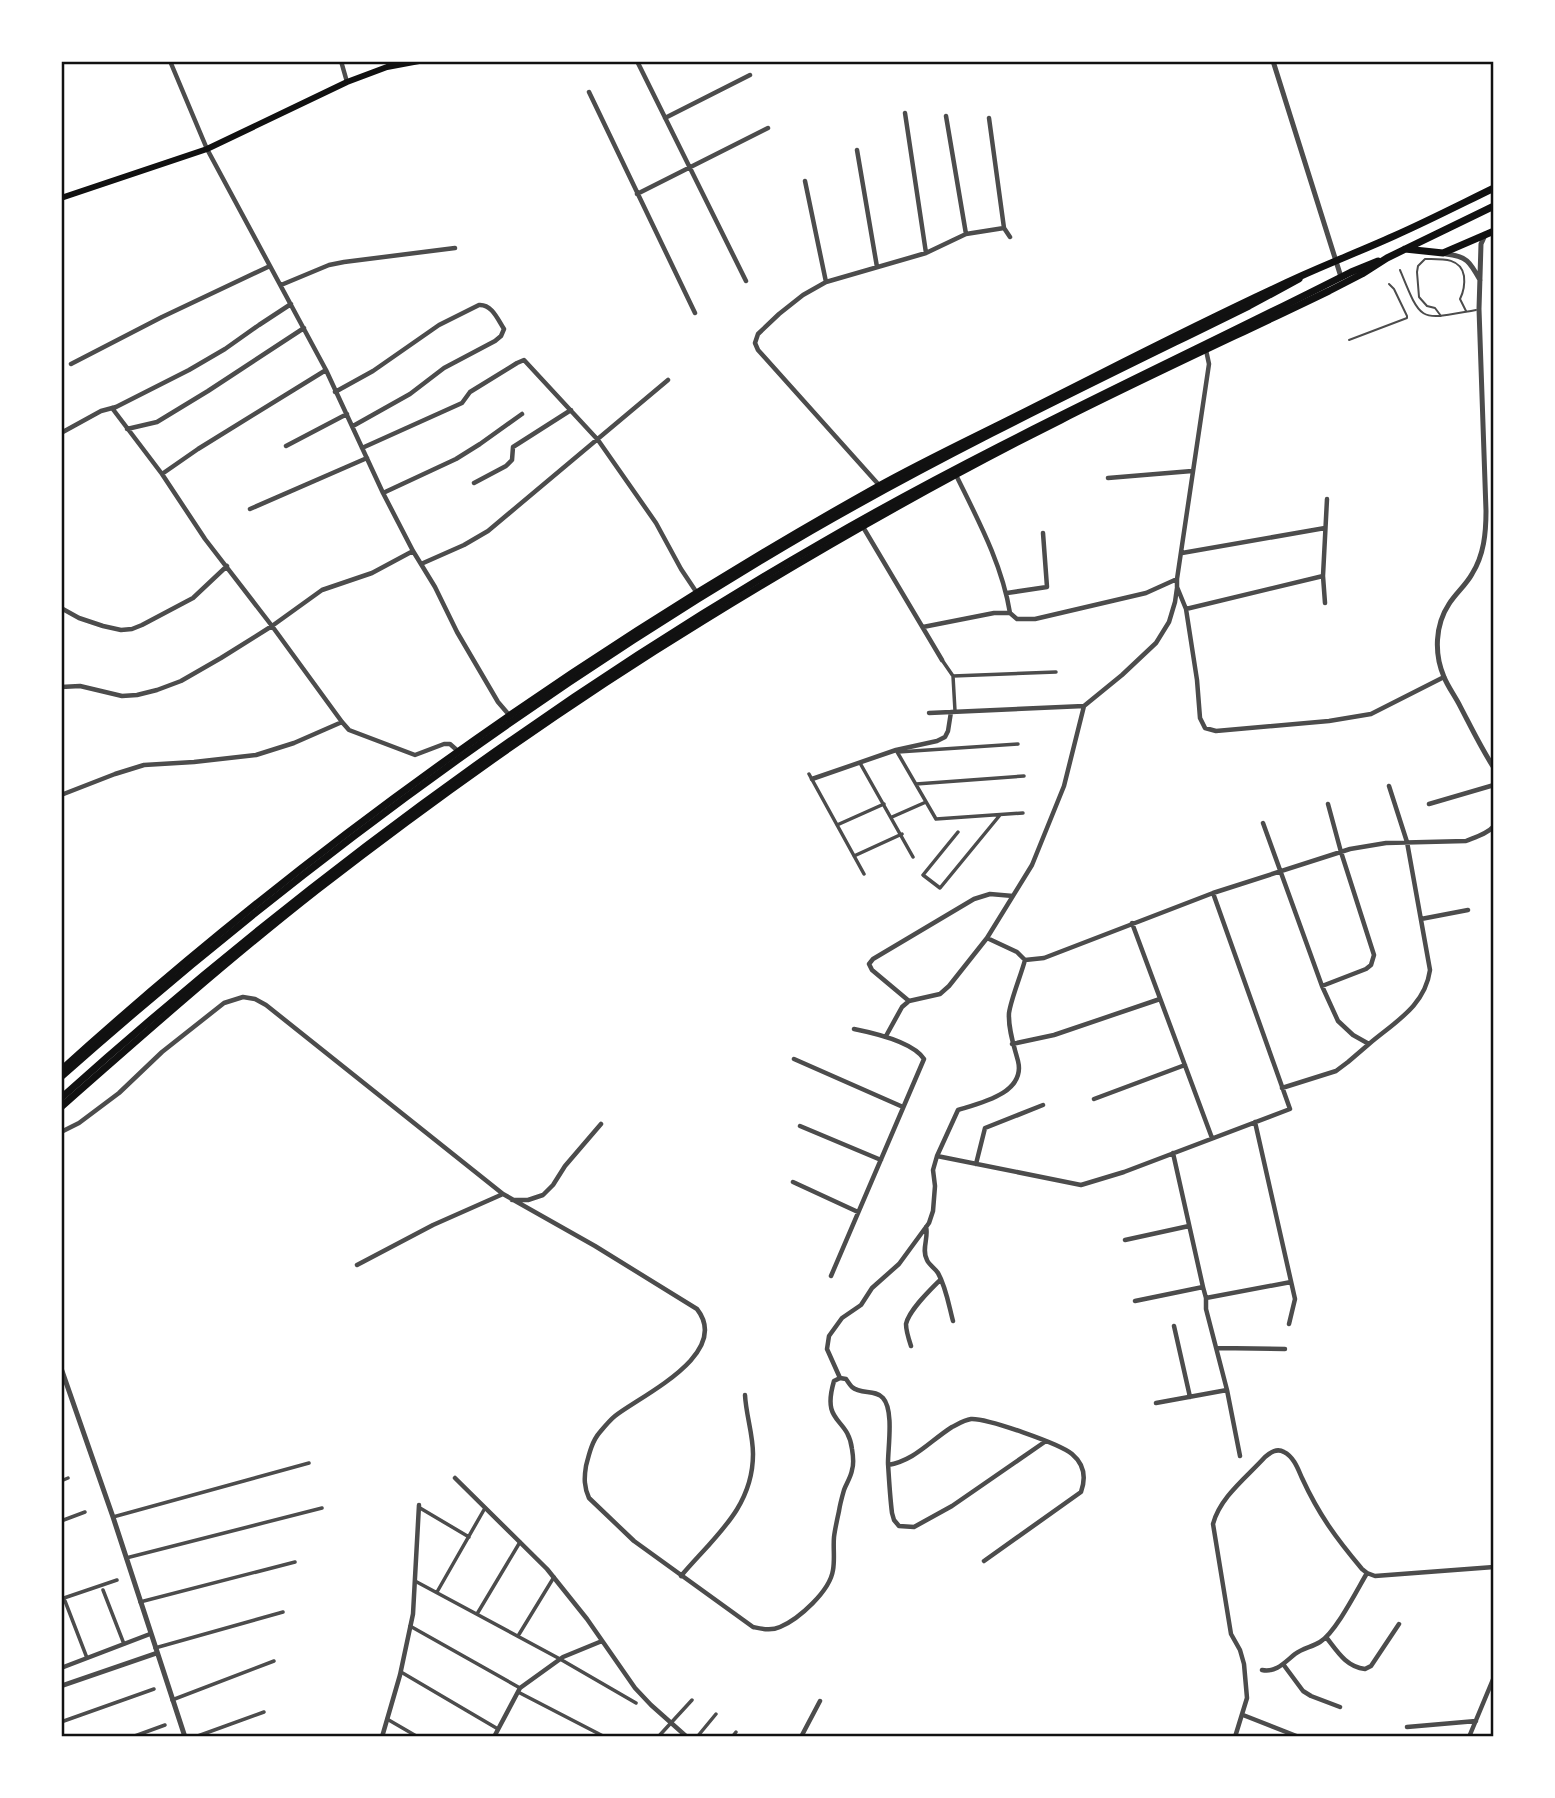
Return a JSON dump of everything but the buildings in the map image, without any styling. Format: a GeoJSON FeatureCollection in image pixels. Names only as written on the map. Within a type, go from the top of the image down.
{"type":"FeatureCollection","features":[{"type":"Feature","properties":{"kind":"main road"},"geometry":{"type":"LineString","coordinates":[[61,198],[207,149],[347,82],[387,67],[419,61]]}},
{"type":"Feature","properties":{"kind":"main road"},"geometry":{"type":"LineString","coordinates":[[61,1070],[150,992],[297,872],[377,811],[590,661],[697,594],[879,486],[1178,334],[1494,188]]}},
{"type":"Feature","properties":{"kind":"main road"},"geometry":{"type":"LineString","coordinates":[[61,1107],[198,987],[314,892],[550,720],[683,633],[956,474],[1062,419],[1329,291],[1405,248],[1494,206]]}},
{"type":"Feature","properties":{"kind":"main road"},"geometry":{"type":"LineString","coordinates":[[1405,248],[1443,253],[1490,233]]}},
{"type":"Feature","properties":{"kind":"main road"},"geometry":{"type":"LineString","coordinates":[[61,1098],[206,973],[375,838],[544,717],[711,609],[832,536],[954,469],[1341,277],[1387,258]]}},
{"type":"Feature","properties":{"kind":"main road"},"geometry":{"type":"LineString","coordinates":[[61,1077],[234,930],[336,849],[488,737],[680,609],[814,529],[936,462],[1293,284],[1305,274]]}},
{"type":"Feature","properties":{"kind":"main road"},"geometry":{"type":"LineString","coordinates":[[234,930],[233,941],[244,942]]}},
{"type":"Feature","properties":{"kind":"main road"},"geometry":{"type":"LineString","coordinates":[[197,962],[206,963],[206,973]]}},
{"type":"Feature","properties":{"kind":"street"},"geometry":{"type":"LineString","coordinates":[[170,61],[207,149],[326,370],[413,551],[498,702],[510,716]]}},
{"type":"Feature","properties":{"kind":"street"},"geometry":{"type":"LineString","coordinates":[[341,61],[347,82]]}},
{"type":"Feature","properties":{"kind":"street"},"geometry":{"type":"LineString","coordinates":[[637,61],[746,281]]}},
{"type":"Feature","properties":{"kind":"street"},"geometry":{"type":"LineString","coordinates":[[1273,61],[1341,277]]}},
{"type":"Feature","properties":{"kind":"street"},"geometry":{"type":"LineString","coordinates":[[665,118],[750,75]]}},
{"type":"Feature","properties":{"kind":"street"},"geometry":{"type":"LineString","coordinates":[[589,92],[695,313]]}},
{"type":"Feature","properties":{"kind":"street"},"geometry":{"type":"LineString","coordinates":[[905,113],[926,253]]}},
{"type":"Feature","properties":{"kind":"street"},"geometry":{"type":"LineString","coordinates":[[946,116],[966,234]]}},
{"type":"Feature","properties":{"kind":"street"},"geometry":{"type":"LineString","coordinates":[[989,118],[1004,228],[1010,237]]}},
{"type":"Feature","properties":{"kind":"street"},"geometry":{"type":"LineString","coordinates":[[637,194],[768,128]]}},
{"type":"Feature","properties":{"kind":"street"},"geometry":{"type":"LineString","coordinates":[[856,150],[877,267]]}},
{"type":"Feature","properties":{"kind":"street"},"geometry":{"type":"LineString","coordinates":[[806,181],[826,282]]}},
{"type":"Feature","properties":{"kind":"street"},"geometry":{"type":"LineString","coordinates":[[879,486],[758,350],[755,343],[758,334],[803,295],[826,282],[926,253],[966,234],[1004,228]]}},
{"type":"Feature","properties":{"kind":"street"},"geometry":{"type":"LineString","coordinates":[[1490,233],[1481,244],[1479,309],[1486,516],[1483,550],[1473,573],[1443,613],[1437,639],[1444,677],[1494,768]]}},
{"type":"Feature","properties":{"kind":"street"},"geometry":{"type":"LineString","coordinates":[[281,285],[337,263],[455,248]]}},
{"type":"Feature","properties":{"kind":"street"},"geometry":{"type":"LineString","coordinates":[[1443,253],[1469,261],[1480,280]]}},
{"type":"Feature","properties":{"kind":"street"},"geometry":{"type":"LineString","coordinates":[[71,364],[270,266]]}},
{"type":"Feature","properties":{"kind":"street"},"geometry":{"type":"LineString","coordinates":[[61,433],[189,370],[291,304]]}},
{"type":"Feature","properties":{"kind":"street"},"geometry":{"type":"LineString","coordinates":[[335,392],[373,371],[439,325],[479,304],[489,307],[504,329],[502,336],[495,341],[444,368],[410,394],[353,426]]}},
{"type":"Feature","properties":{"kind":"street"},"geometry":{"type":"LineString","coordinates":[[127,429],[157,422],[304,328]]}},
{"type":"Feature","properties":{"kind":"street"},"geometry":{"type":"LineString","coordinates":[[929,713],[1084,706],[1156,643],[1175,602],[1209,364],[1206,350]]}},
{"type":"Feature","properties":{"kind":"street"},"geometry":{"type":"LineString","coordinates":[[362,448],[463,403],[470,392],[522,360],[527,362],[598,440],[656,523],[697,594]]}},
{"type":"Feature","properties":{"kind":"street"},"geometry":{"type":"LineString","coordinates":[[162,474],[326,370]]}},
{"type":"Feature","properties":{"kind":"street"},"geometry":{"type":"LineString","coordinates":[[421,565],[488,531],[668,380]]}},
{"type":"Feature","properties":{"kind":"street"},"geometry":{"type":"LineString","coordinates":[[112,408],[162,474],[205,539],[349,730],[415,755],[444,744],[450,744],[459,752]]}},
{"type":"Feature","properties":{"kind":"street"},"geometry":{"type":"LineString","coordinates":[[474,483],[510,462],[513,447],[518,443],[571,410]]}},
{"type":"Feature","properties":{"kind":"street"},"geometry":{"type":"LineString","coordinates":[[286,446],[347,414]]}},
{"type":"Feature","properties":{"kind":"street"},"geometry":{"type":"LineString","coordinates":[[383,493],[456,459],[522,414]]}},
{"type":"Feature","properties":{"kind":"street"},"geometry":{"type":"LineString","coordinates":[[250,509],[367,458]]}},
{"type":"Feature","properties":{"kind":"street"},"geometry":{"type":"LineString","coordinates":[[1108,478],[1192,471]]}},
{"type":"Feature","properties":{"kind":"street"},"geometry":{"type":"LineString","coordinates":[[956,474],[994,555],[1007,593],[1010,613]]}},
{"type":"Feature","properties":{"kind":"street"},"geometry":{"type":"LineString","coordinates":[[1325,603],[1323,576],[1327,499]]}},
{"type":"Feature","properties":{"kind":"street"},"geometry":{"type":"LineString","coordinates":[[863,527],[953,676],[953,712],[945,737],[810,777],[864,874]]}},
{"type":"Feature","properties":{"kind":"street"},"geometry":{"type":"LineString","coordinates":[[1182,553],[1325,528]]}},
{"type":"Feature","properties":{"kind":"street"},"geometry":{"type":"LineString","coordinates":[[1007,593],[1047,587],[1043,533]]}},
{"type":"Feature","properties":{"kind":"street"},"geometry":{"type":"LineString","coordinates":[[61,687],[80,686],[122,696],[157,690],[181,681],[272,626],[322,590],[372,573],[413,551]]}},
{"type":"Feature","properties":{"kind":"street"},"geometry":{"type":"LineString","coordinates":[[61,608],[79,618],[103,626],[121,631],[132,629],[193,598],[227,566]]}},
{"type":"Feature","properties":{"kind":"street"},"geometry":{"type":"LineString","coordinates":[[1186,609],[1323,576]]}},
{"type":"Feature","properties":{"kind":"street"},"geometry":{"type":"LineString","coordinates":[[923,627],[994,612],[1010,613],[1017,619],[1035,619],[1146,593],[1177,579]]}},
{"type":"Feature","properties":{"kind":"street"},"geometry":{"type":"LineString","coordinates":[[1177,587],[1186,609],[1200,718],[1205,728],[1216,731],[1329,721],[1371,714],[1444,677]]}},
{"type":"Feature","properties":{"kind":"street"},"geometry":{"type":"LineString","coordinates":[[953,676],[1056,672]]}},
{"type":"Feature","properties":{"kind":"street"},"geometry":{"type":"LineString","coordinates":[[886,1036],[902,1007],[909,1001],[940,994],[949,986],[987,938],[1032,865],[1064,786],[1084,706]]}},
{"type":"Feature","properties":{"kind":"street"},"geometry":{"type":"LineString","coordinates":[[61,794],[144,765],[256,755],[294,743],[342,722]]}},
{"type":"Feature","properties":{"kind":"street"},"geometry":{"type":"LineString","coordinates":[[897,751],[1018,744]]}},
{"type":"Feature","properties":{"kind":"street"},"geometry":{"type":"LineString","coordinates":[[897,751],[936,819],[1023,813]]}},
{"type":"Feature","properties":{"kind":"street"},"geometry":{"type":"LineString","coordinates":[[860,763],[913,857]]}},
{"type":"Feature","properties":{"kind":"street"},"geometry":{"type":"LineString","coordinates":[[916,784],[1024,776]]}},
{"type":"Feature","properties":{"kind":"street"},"geometry":{"type":"LineString","coordinates":[[1429,804],[1494,785]]}},
{"type":"Feature","properties":{"kind":"street"},"geometry":{"type":"LineString","coordinates":[[1282,1087],[1336,1071],[1412,1008],[1426,990],[1430,970],[1421,919],[1407,842],[1390,786]]}},
{"type":"Feature","properties":{"kind":"street"},"geometry":{"type":"LineString","coordinates":[[892,817],[926,802]]}},
{"type":"Feature","properties":{"kind":"street"},"geometry":{"type":"LineString","coordinates":[[837,825],[884,804]]}},
{"type":"Feature","properties":{"kind":"street"},"geometry":{"type":"LineString","coordinates":[[1322,986],[1366,969],[1374,960],[1328,804]]}},
{"type":"Feature","properties":{"kind":"street"},"geometry":{"type":"LineString","coordinates":[[958,832],[923,875],[940,888],[1000,815]]}},
{"type":"Feature","properties":{"kind":"street"},"geometry":{"type":"LineString","coordinates":[[1263,823],[1322,986],[1338,1021],[1353,1035],[1369,1044]]}},
{"type":"Feature","properties":{"kind":"street"},"geometry":{"type":"LineString","coordinates":[[1025,960],[1044,958],[1213,893],[1340,852],[1386,843],[1466,841],[1479,837],[1494,826]]}},
{"type":"Feature","properties":{"kind":"street"},"geometry":{"type":"LineString","coordinates":[[854,856],[902,834]]}},
{"type":"Feature","properties":{"kind":"street"},"geometry":{"type":"LineString","coordinates":[[937,1156],[1081,1185],[1124,1172],[1290,1109],[1213,893]]}},
{"type":"Feature","properties":{"kind":"street"},"geometry":{"type":"LineString","coordinates":[[909,1001],[872,970],[869,964],[873,959],[974,899],[990,894],[1013,896]]}},
{"type":"Feature","properties":{"kind":"street"},"geometry":{"type":"LineString","coordinates":[[1421,919],[1468,910]]}},
{"type":"Feature","properties":{"kind":"street"},"geometry":{"type":"LineString","coordinates":[[1132,923],[1212,1138]]}},
{"type":"Feature","properties":{"kind":"street"},"geometry":{"type":"LineString","coordinates":[[987,938],[1017,952],[1025,960]]}},
{"type":"Feature","properties":{"kind":"street"},"geometry":{"type":"LineString","coordinates":[[840,1378],[827,1349],[829,1336],[842,1318],[861,1305],[872,1288],[899,1264],[926,1227],[933,1210],[933,1170],[958,1110],[985,1102],[1009,1089],[1017,1079],[1019,1065],[1012,1044],[1009,1013],[1025,960]]}},
{"type":"Feature","properties":{"kind":"street"},"geometry":{"type":"LineString","coordinates":[[61,1132],[79,1123],[119,1093],[162,1052],[224,1003],[243,997],[255,999],[266,1005],[503,1195],[595,1245],[697,1309],[706,1326],[692,1358],[678,1373],[615,1417],[598,1434],[590,1448],[584,1480],[589,1498],[634,1541],[754,1627],[767,1630],[794,1619],[823,1591],[833,1572],[834,1537],[839,1510],[853,1469],[849,1437],[832,1416],[830,1394],[834,1381],[846,1379],[853,1388],[879,1395],[886,1401],[889,1416],[888,1465],[892,1513],[898,1526],[914,1527],[952,1506],[1046,1441]]}},
{"type":"Feature","properties":{"kind":"street"},"geometry":{"type":"LineString","coordinates":[[1012,1044],[1054,1035],[1160,999]]}},
{"type":"Feature","properties":{"kind":"street"},"geometry":{"type":"LineString","coordinates":[[831,1276],[924,1059],[920,1052],[886,1036],[854,1029]]}},
{"type":"Feature","properties":{"kind":"street"},"geometry":{"type":"LineString","coordinates":[[794,1059],[904,1107]]}},
{"type":"Feature","properties":{"kind":"street"},"geometry":{"type":"LineString","coordinates":[[1094,1100],[1185,1065]]}},
{"type":"Feature","properties":{"kind":"street"},"geometry":{"type":"LineString","coordinates":[[976,1164],[985,1128],[1043,1105]]}},
{"type":"Feature","properties":{"kind":"street"},"geometry":{"type":"LineString","coordinates":[[1255,1122],[1295,1299],[1289,1324]]}},
{"type":"Feature","properties":{"kind":"street"},"geometry":{"type":"LineString","coordinates":[[511,1200],[528,1200],[543,1195],[601,1125]]}},
{"type":"Feature","properties":{"kind":"street"},"geometry":{"type":"LineString","coordinates":[[800,1126],[881,1160]]}},
{"type":"Feature","properties":{"kind":"street"},"geometry":{"type":"LineString","coordinates":[[1173,1153],[1240,1456]]}},
{"type":"Feature","properties":{"kind":"street"},"geometry":{"type":"LineString","coordinates":[[793,1182],[858,1212]]}},
{"type":"Feature","properties":{"kind":"street"},"geometry":{"type":"LineString","coordinates":[[357,1265],[433,1226],[503,1195]]}},
{"type":"Feature","properties":{"kind":"street"},"geometry":{"type":"LineString","coordinates":[[1125,1240],[1189,1226]]}},
{"type":"Feature","properties":{"kind":"street"},"geometry":{"type":"LineString","coordinates":[[926,1227],[926,1259],[941,1279],[953,1321]]}},
{"type":"Feature","properties":{"kind":"street"},"geometry":{"type":"LineString","coordinates":[[911,1346],[906,1325],[917,1305],[941,1279]]}},
{"type":"Feature","properties":{"kind":"street"},"geometry":{"type":"LineString","coordinates":[[1206,1298],[1291,1282]]}},
{"type":"Feature","properties":{"kind":"street"},"geometry":{"type":"LineString","coordinates":[[1135,1301],[1203,1287]]}},
{"type":"Feature","properties":{"kind":"street"},"geometry":{"type":"LineString","coordinates":[[1174,1326],[1191,1397]]}},
{"type":"Feature","properties":{"kind":"street"},"geometry":{"type":"LineString","coordinates":[[1217,1348],[1285,1349]]}},
{"type":"Feature","properties":{"kind":"street"},"geometry":{"type":"LineString","coordinates":[[61,1368],[185,1737]]}},
{"type":"Feature","properties":{"kind":"street"},"geometry":{"type":"LineString","coordinates":[[1156,1403],[1227,1390]]}},
{"type":"Feature","properties":{"kind":"street"},"geometry":{"type":"LineString","coordinates":[[681,1576],[730,1521],[746,1496],[754,1457],[745,1395]]}},
{"type":"Feature","properties":{"kind":"street"},"geometry":{"type":"LineString","coordinates":[[888,1465],[900,1463],[960,1422],[971,1419],[986,1420],[1046,1441],[1073,1454],[1086,1479],[1081,1492],[984,1561]]}},
{"type":"Feature","properties":{"kind":"street"},"geometry":{"type":"LineString","coordinates":[[1235,1737],[1247,1698],[1244,1664],[1231,1634],[1213,1524],[1216,1512],[1223,1502],[1265,1457],[1278,1450],[1295,1462],[1327,1525],[1367,1573],[1376,1576],[1494,1567]]}},
{"type":"Feature","properties":{"kind":"street"},"geometry":{"type":"LineString","coordinates":[[113,1517],[309,1463]]}},
{"type":"Feature","properties":{"kind":"street"},"geometry":{"type":"LineString","coordinates":[[61,1481],[68,1478]]}},
{"type":"Feature","properties":{"kind":"street"},"geometry":{"type":"LineString","coordinates":[[456,1478],[554,1577],[641,1695],[687,1737]]}},
{"type":"Feature","properties":{"kind":"street"},"geometry":{"type":"LineString","coordinates":[[382,1737],[401,1672],[414,1607],[419,1506],[469,1536]]}},
{"type":"Feature","properties":{"kind":"street"},"geometry":{"type":"LineString","coordinates":[[126,1558],[323,1508]]}},
{"type":"Feature","properties":{"kind":"street"},"geometry":{"type":"LineString","coordinates":[[437,1592],[485,1508]]}},
{"type":"Feature","properties":{"kind":"street"},"geometry":{"type":"LineString","coordinates":[[61,1521],[85,1512]]}},
{"type":"Feature","properties":{"kind":"street"},"geometry":{"type":"LineString","coordinates":[[477,1614],[520,1542]]}},
{"type":"Feature","properties":{"kind":"street"},"geometry":{"type":"LineString","coordinates":[[140,1602],[295,1562]]}},
{"type":"Feature","properties":{"kind":"street"},"geometry":{"type":"LineString","coordinates":[[1262,1670],[1269,1671],[1283,1664],[1299,1651],[1326,1637],[1367,1573]]}},
{"type":"Feature","properties":{"kind":"street"},"geometry":{"type":"LineString","coordinates":[[519,1636],[554,1577]]}},
{"type":"Feature","properties":{"kind":"street"},"geometry":{"type":"LineString","coordinates":[[87,1658],[63,1600],[117,1580]]}},
{"type":"Feature","properties":{"kind":"street"},"geometry":{"type":"LineString","coordinates":[[415,1581],[519,1636],[636,1703]]}},
{"type":"Feature","properties":{"kind":"street"},"geometry":{"type":"LineString","coordinates":[[103,1590],[124,1644]]}},
{"type":"Feature","properties":{"kind":"street"},"geometry":{"type":"LineString","coordinates":[[61,1686],[156,1650],[283,1612]]}},
{"type":"Feature","properties":{"kind":"street"},"geometry":{"type":"LineString","coordinates":[[1326,1637],[1345,1660],[1365,1669],[1371,1666],[1399,1624]]}},
{"type":"Feature","properties":{"kind":"street"},"geometry":{"type":"LineString","coordinates":[[410,1626],[605,1737]]}},
{"type":"Feature","properties":{"kind":"street"},"geometry":{"type":"LineString","coordinates":[[61,1668],[150,1634]]}},
{"type":"Feature","properties":{"kind":"street"},"geometry":{"type":"LineString","coordinates":[[494,1737],[519,1690],[560,1659],[602,1641]]}},
{"type":"Feature","properties":{"kind":"street"},"geometry":{"type":"LineString","coordinates":[[172,1700],[274,1661]]}},
{"type":"Feature","properties":{"kind":"street"},"geometry":{"type":"LineString","coordinates":[[1283,1664],[1303,1691],[1340,1707]]}},
{"type":"Feature","properties":{"kind":"street"},"geometry":{"type":"LineString","coordinates":[[401,1672],[498,1729]]}},
{"type":"Feature","properties":{"kind":"street"},"geometry":{"type":"LineString","coordinates":[[1469,1737],[1494,1677]]}},
{"type":"Feature","properties":{"kind":"street"},"geometry":{"type":"LineString","coordinates":[[61,1722],[154,1689]]}},
{"type":"Feature","properties":{"kind":"street"},"geometry":{"type":"LineString","coordinates":[[658,1737],[692,1700]]}},
{"type":"Feature","properties":{"kind":"street"},"geometry":{"type":"LineString","coordinates":[[801,1737],[820,1700]]}},
{"type":"Feature","properties":{"kind":"street"},"geometry":{"type":"LineString","coordinates":[[195,1737],[264,1712]]}},
{"type":"Feature","properties":{"kind":"street"},"geometry":{"type":"LineString","coordinates":[[697,1737],[716,1714]]}},
{"type":"Feature","properties":{"kind":"street"},"geometry":{"type":"LineString","coordinates":[[1242,1715],[1299,1737]]}},
{"type":"Feature","properties":{"kind":"street"},"geometry":{"type":"LineString","coordinates":[[387,1719],[418,1737]]}},
{"type":"Feature","properties":{"kind":"street"},"geometry":{"type":"LineString","coordinates":[[1407,1727],[1476,1721]]}},
{"type":"Feature","properties":{"kind":"street"},"geometry":{"type":"LineString","coordinates":[[132,1737],[165,1725]]}},
{"type":"Feature","properties":{"kind":"street"},"geometry":{"type":"LineString","coordinates":[[732,1737],[736,1732]]}},
{"type":"Feature","properties":{"kind":"lane"},"geometry":{"type":"LineString","coordinates":[[1441,316],[1435,308],[1423,304],[1419,298],[1417,272],[1420,262],[1425,259],[1454,262],[1463,270],[1465,286],[1460,299],[1466,312]]}},
{"type":"Feature","properties":{"kind":"lane"},"geometry":{"type":"LineString","coordinates":[[1400,270],[1418,308],[1428,316],[1479,309]]}},
{"type":"Feature","properties":{"kind":"lane"},"geometry":{"type":"LineString","coordinates":[[1349,340],[1407,318],[1389,284]]}}]}
